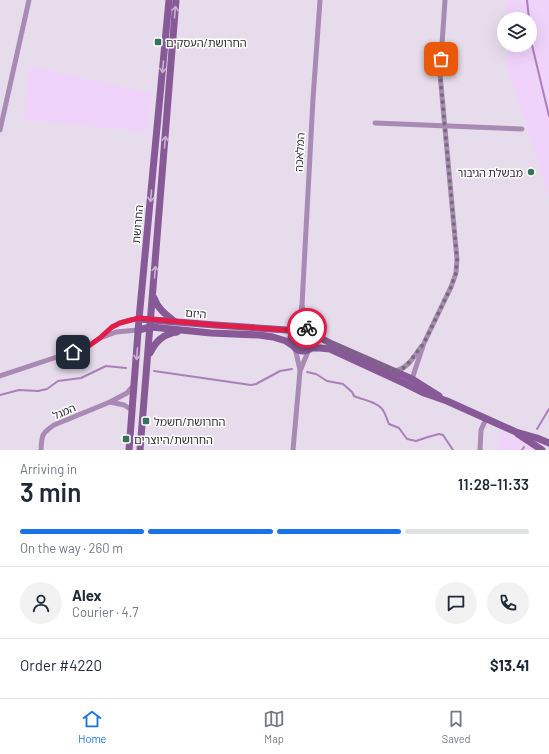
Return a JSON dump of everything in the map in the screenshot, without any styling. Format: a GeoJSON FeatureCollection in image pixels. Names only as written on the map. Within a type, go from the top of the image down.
{"type":"FeatureCollection","features":[{"type":"Feature","properties":{"kind":"street"},"geometry":{"type":"LineString","coordinates":[[0,130],[29,0]]}},
{"type":"Feature","properties":{"kind":"street","name":"החרושת"},"geometry":{"type":"LineString","coordinates":[[129,450],[139,318],[168,0]]}},
{"type":"Feature","properties":{"kind":"street","name":"החרושת"},"geometry":{"type":"LineString","coordinates":[[140,450],[176,0]]}},
{"type":"Feature","properties":{"kind":"street","name":"המלאכה"},"geometry":{"type":"LineString","coordinates":[[293,450],[300,371],[291,339],[293,332],[297,329],[302,305],[320,0]]}},
{"type":"Feature","properties":{"kind":"street"},"geometry":{"type":"LineString","coordinates":[[409,381],[424,343],[451,287],[456,273],[456,245],[440,74],[445,0]]}},
{"type":"Feature","properties":{"kind":"street"},"geometry":{"type":"LineString","coordinates":[[375,123],[522,129]]}},
{"type":"Feature","properties":{"kind":"street"},"geometry":{"type":"LineString","coordinates":[[153,295],[159,308],[176,322]]}},
{"type":"Feature","properties":{"kind":"street","name":"המלאכה"},"geometry":{"type":"LineString","coordinates":[[300,371],[314,342],[302,305]]}},
{"type":"Feature","properties":{"kind":"street","name":"היזם"},"geometry":{"type":"LineString","coordinates":[[0,376],[87,347],[112,327],[120,323],[139,318],[215,325],[287,330],[297,329]]}},
{"type":"Feature","properties":{"kind":"street"},"geometry":{"type":"LineString","coordinates":[[211,333],[215,325]]}},
{"type":"Feature","properties":{"kind":"street","name":"היזם"},"geometry":{"type":"LineString","coordinates":[[100,338],[116,332],[151,327],[184,331],[259,335],[273,337],[294,346]]}},
{"type":"Feature","properties":{"kind":"street"},"geometry":{"type":"LineString","coordinates":[[297,329],[304,328],[332,344],[395,371],[409,381]]}},
{"type":"Feature","properties":{"kind":"street"},"geometry":{"type":"LineString","coordinates":[[148,358],[153,346],[164,335],[172,332],[184,331]]}},
{"type":"Feature","properties":{"kind":"street"},"geometry":{"type":"LineString","coordinates":[[395,371],[399,371],[406,366],[424,343]]}},
{"type":"Feature","properties":{"kind":"street"},"geometry":{"type":"LineString","coordinates":[[294,346],[300,351],[320,348],[330,349],[409,381],[447,401],[516,432],[549,443]]}},
{"type":"Feature","properties":{"kind":"street","name":"המגל"},"geometry":{"type":"LineString","coordinates":[[41,450],[42,436],[48,429],[54,425],[110,402],[127,392],[134,385]]}},
{"type":"Feature","properties":{"kind":"street"},"geometry":{"type":"LineString","coordinates":[[110,402],[124,405],[132,410]]}},
{"type":"Feature","properties":{"kind":"street"},"geometry":{"type":"LineString","coordinates":[[480,450],[481,430],[486,419]]}},
{"type":"Feature","properties":{"kind":"street"},"geometry":{"type":"LineString","coordinates":[[516,432],[542,450]]}},
{"type":"Feature","properties":{"kind":"shaded area"},"geometry":{"type":"Polygon","coordinates":[[[0,0],[549,0],[549,450],[0,450],[0,0]]]}},
{"type":"Feature","properties":{"kind":"shaded area"},"geometry":{"type":"Polygon","coordinates":[[[506,0],[549,0],[549,198],[507,67],[507,52],[537,52],[537,12],[506,12],[506,0]]]}},
{"type":"Feature","properties":{"kind":"shaded area"},"geometry":{"type":"Polygon","coordinates":[[[29,66],[151,93],[147,132],[24,120],[29,66]]]}},
{"type":"Feature","properties":{"kind":"shaded area"},"geometry":{"type":"Polygon","coordinates":[[[500,431],[542,450],[497,450],[500,431]]]}},
{"type":"Feature","properties":{"kind":"waterway"},"geometry":{"type":"LineString","coordinates":[[527,0],[528,12]]}},
{"type":"Feature","properties":{"kind":"waterway"},"geometry":{"type":"LineString","coordinates":[[534,52],[549,116]]}},
{"type":"Feature","properties":{"kind":"waterway"},"geometry":{"type":"LineString","coordinates":[[0,395],[19,390],[38,391],[47,389],[58,381],[81,378],[106,366],[126,368]]}},
{"type":"Feature","properties":{"kind":"waterway"},"geometry":{"type":"LineString","coordinates":[[154,371],[251,385],[256,384],[280,371],[292,369]]}},
{"type":"Feature","properties":{"kind":"waterway"},"geometry":{"type":"LineString","coordinates":[[307,372],[316,374],[327,381],[343,384],[352,392],[354,396],[379,406],[385,413],[389,424],[399,428],[407,439],[416,441],[439,434],[443,435],[453,450]]}},
{"type":"Feature","properties":{"kind":"waterway"},"geometry":{"type":"LineString","coordinates":[[537,429],[549,409]]}},
{"type":"Feature","properties":{"kind":"way so far"},"geometry":{"type":"LineString","coordinates":[[307,328],[320,338],[395,371],[399,371],[404,368],[424,343],[451,287],[456,273],[457,259],[440,74],[441,59]]}},
{"type":"Feature","properties":{"kind":"place","name":"החרושת/העסקים"},"geometry":{"type":"Point","coordinates":[158,42]}},
{"type":"Feature","properties":{"kind":"place","name":"מבשלת הגיבור"},"geometry":{"type":"Point","coordinates":[531,172]}},
{"type":"Feature","properties":{"kind":"place","name":"החרושת/חשמל"},"geometry":{"type":"Point","coordinates":[146,421]}},
{"type":"Feature","properties":{"kind":"place","name":"החרושת/היוצרים"},"geometry":{"type":"Point","coordinates":[126,439]}},
{"type":"Feature","properties":{"kind":"route"},"geometry":{"type":"LineString","coordinates":[[73,352],[87,347],[112,327],[124,321],[139,318],[287,330],[307,328]]}}]}
